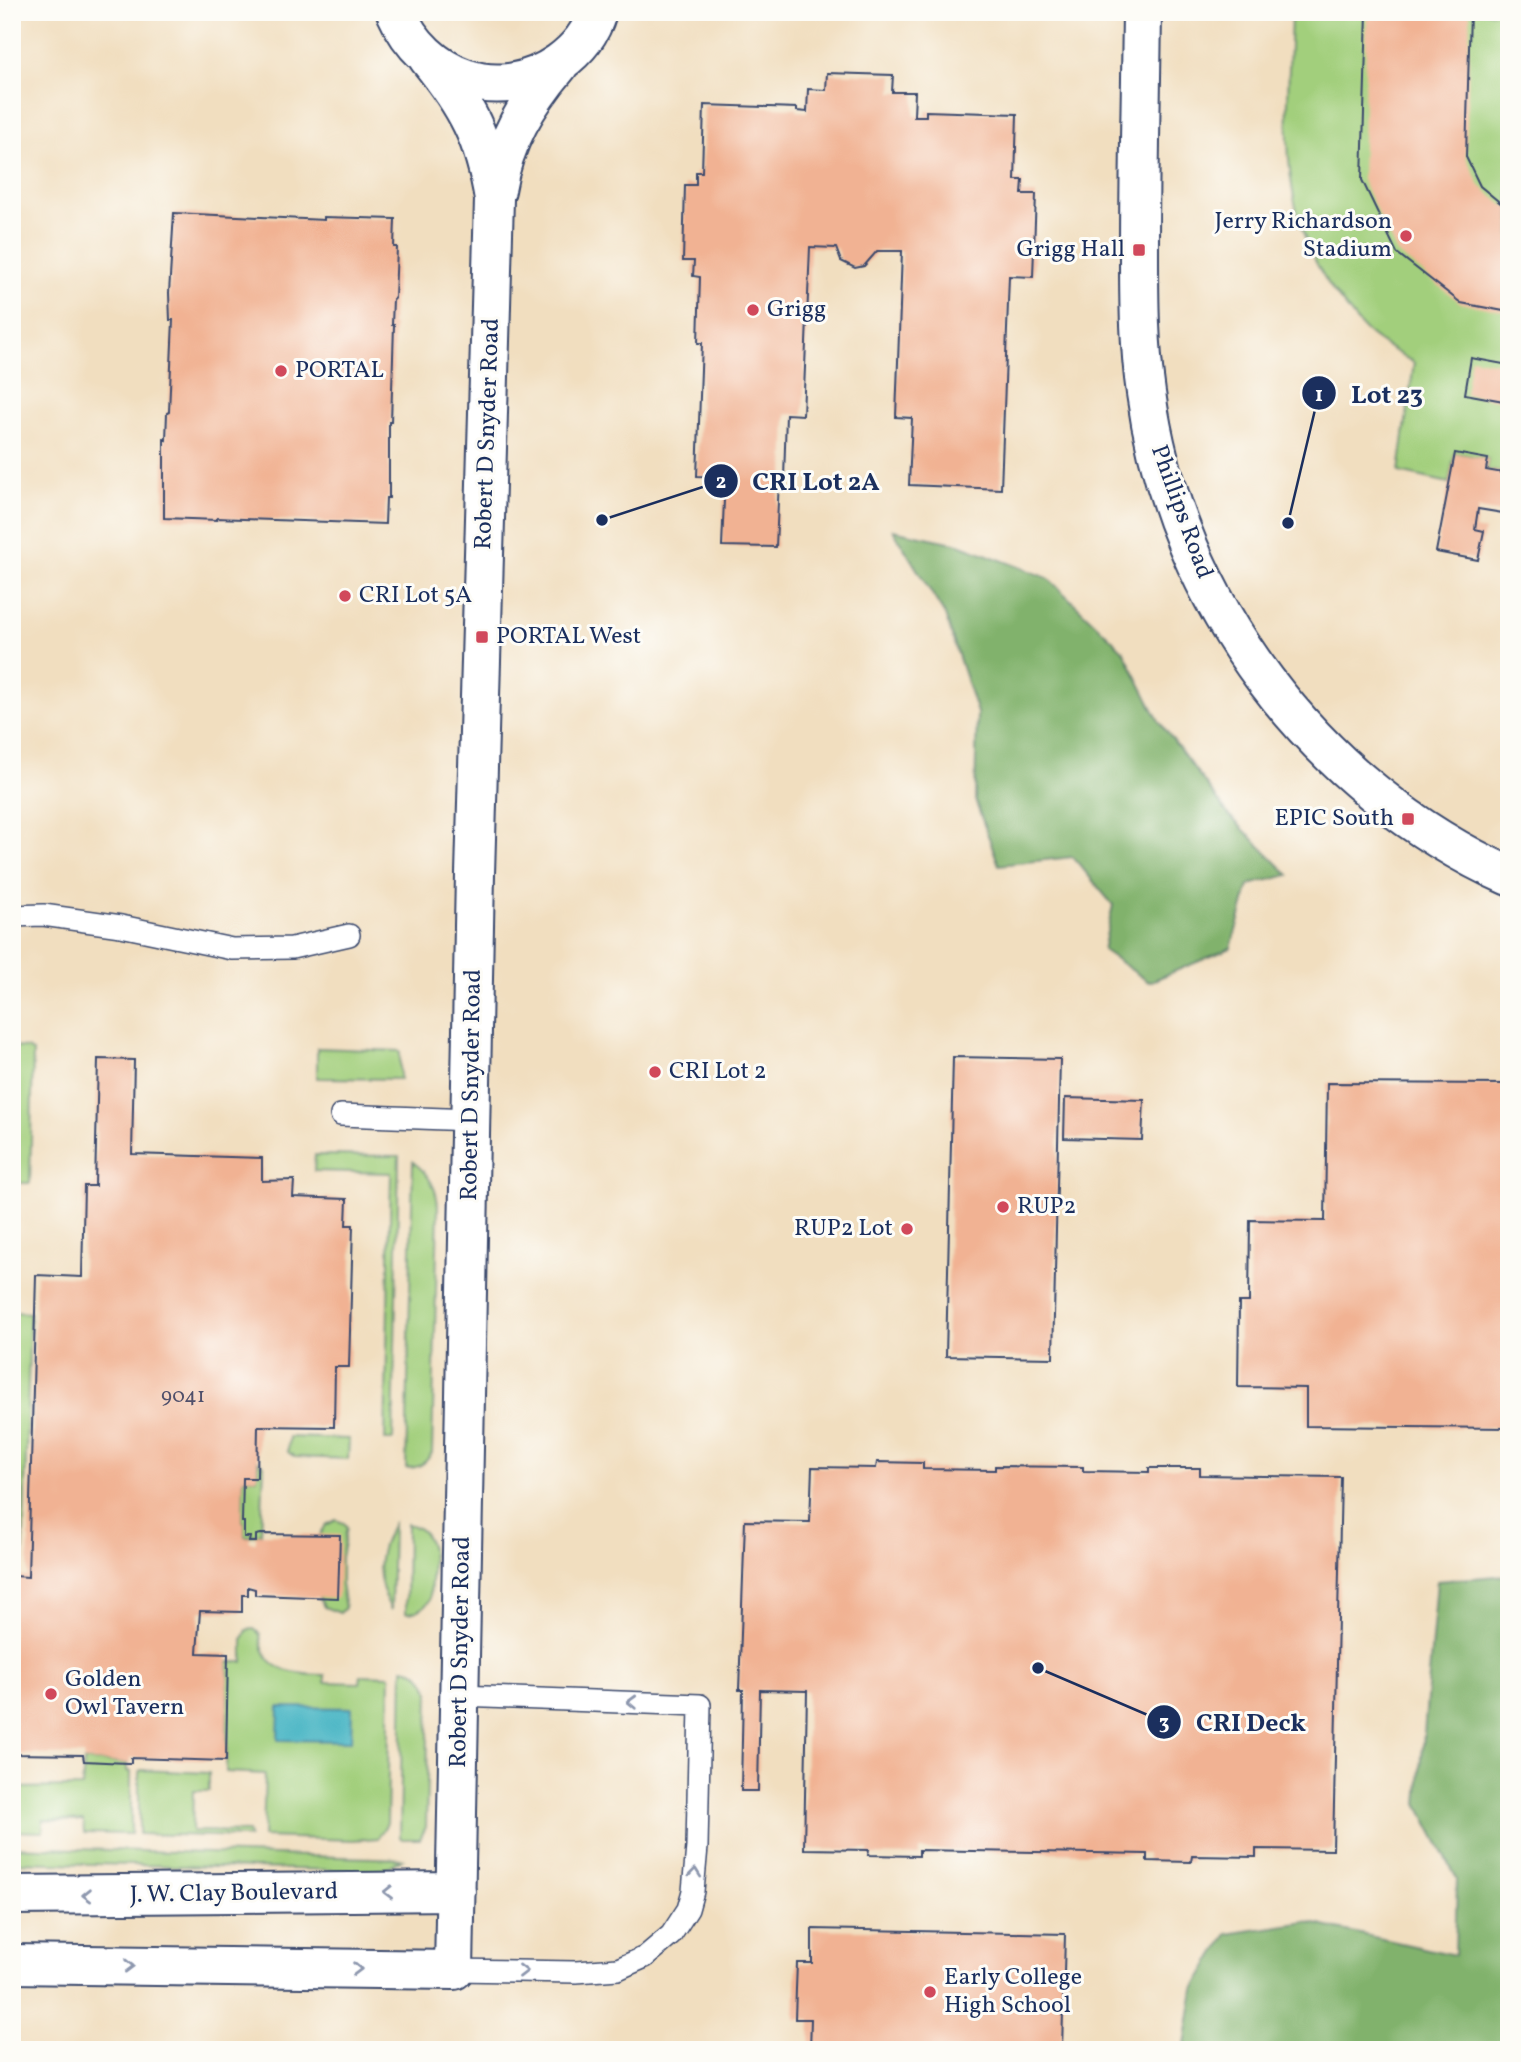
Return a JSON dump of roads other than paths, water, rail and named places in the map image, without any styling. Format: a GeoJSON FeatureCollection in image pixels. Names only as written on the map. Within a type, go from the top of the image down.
{"type":"FeatureCollection","features":[{"type":"Feature","properties":{"kind":"street"},"geometry":{"type":"LineString","coordinates":[[375,12],[399,29],[421,52],[460,77],[477,82],[496,83],[533,77],[565,59]]}},
{"type":"Feature","properties":{"kind":"street"},"geometry":{"type":"LineString","coordinates":[[396,12],[421,52]]}},
{"type":"Feature","properties":{"kind":"street","name":"Robert D Snyder Road"},"geometry":{"type":"LineString","coordinates":[[454,1970],[471,1120],[494,200],[504,153],[521,118],[537,91],[587,34],[597,12]]}},
{"type":"Feature","properties":{"kind":"street","name":"Phillips Road"},"geometry":{"type":"LineString","coordinates":[[1142,12],[1139,330],[1146,392],[1157,450],[1163,475],[1189,545],[1223,618],[1247,657],[1279,700],[1330,754],[1408,819],[1509,876]]}},
{"type":"Feature","properties":{"kind":"street","name":"Robert D Snyder Road"},"geometry":{"type":"LineString","coordinates":[[421,52],[453,90],[470,117],[485,152],[494,200]]}},
{"type":"Feature","properties":{"kind":"street","name":"J. W. Clay Boulevard"},"geometry":{"type":"LineString","coordinates":[[12,1895],[456,1891]]}},
{"type":"Feature","properties":{"kind":"street"},"geometry":{"type":"LineString","coordinates":[[12,1964],[454,1970]]}},
{"type":"Feature","properties":{"kind":"lane"},"geometry":{"type":"LineString","coordinates":[[12,916],[43,915],[121,926],[232,949],[292,948],[349,935]]}},
{"type":"Feature","properties":{"kind":"lane"},"geometry":{"type":"LineString","coordinates":[[341,1115],[471,1120]]}},
{"type":"Feature","properties":{"kind":"lane"},"geometry":{"type":"LineString","coordinates":[[454,1970],[600,1972],[632,1964],[664,1942],[679,1925],[688,1909],[693,1891],[697,1847],[700,1705],[460,1696]]}},
{"type":"Feature","properties":{"kind":"water"},"geometry":{"type":"Polygon","coordinates":[[[279,1707],[352,1708],[351,1741],[278,1740],[279,1707]]]}},
{"type":"Feature","properties":{"kind":"place","name":"Jerry Richardson Stadium"},"geometry":{"type":"Point","coordinates":[1406,236]}},
{"type":"Feature","properties":{"kind":"place","name":"Grigg Hall"},"geometry":{"type":"Point","coordinates":[1139,250]}},
{"type":"Feature","properties":{"kind":"place","name":"Grigg"},"geometry":{"type":"Point","coordinates":[753,310]}},
{"type":"Feature","properties":{"kind":"place","name":"PORTAL"},"geometry":{"type":"Point","coordinates":[281,371]}},
{"type":"Feature","properties":{"kind":"place","name":"CRI Lot 2A"},"geometry":{"type":"Point","coordinates":[602,520]}},
{"type":"Feature","properties":{"kind":"place","name":"Lot 23"},"geometry":{"type":"Point","coordinates":[1288,523]}},
{"type":"Feature","properties":{"kind":"place","name":"CRI Lot 5A"},"geometry":{"type":"Point","coordinates":[345,596]}},
{"type":"Feature","properties":{"kind":"place","name":"PORTAL West"},"geometry":{"type":"Point","coordinates":[482,637]}},
{"type":"Feature","properties":{"kind":"place","name":"EPIC South"},"geometry":{"type":"Point","coordinates":[1408,819]}},
{"type":"Feature","properties":{"kind":"place","name":"CRI Lot 2"},"geometry":{"type":"Point","coordinates":[655,1072]}},
{"type":"Feature","properties":{"kind":"place","name":"RUP2"},"geometry":{"type":"Point","coordinates":[1003,1207]}},
{"type":"Feature","properties":{"kind":"place","name":"RUP2 Lot"},"geometry":{"type":"Point","coordinates":[907,1229]}},
{"type":"Feature","properties":{"kind":"place","name":"CRI Deck"},"geometry":{"type":"Point","coordinates":[1038,1668]}},
{"type":"Feature","properties":{"kind":"place","name":"Golden Owl Tavern"},"geometry":{"type":"Point","coordinates":[51,1694]}},
{"type":"Feature","properties":{"kind":"place","name":"Early College High School"},"geometry":{"type":"Point","coordinates":[930,1992]}}]}
